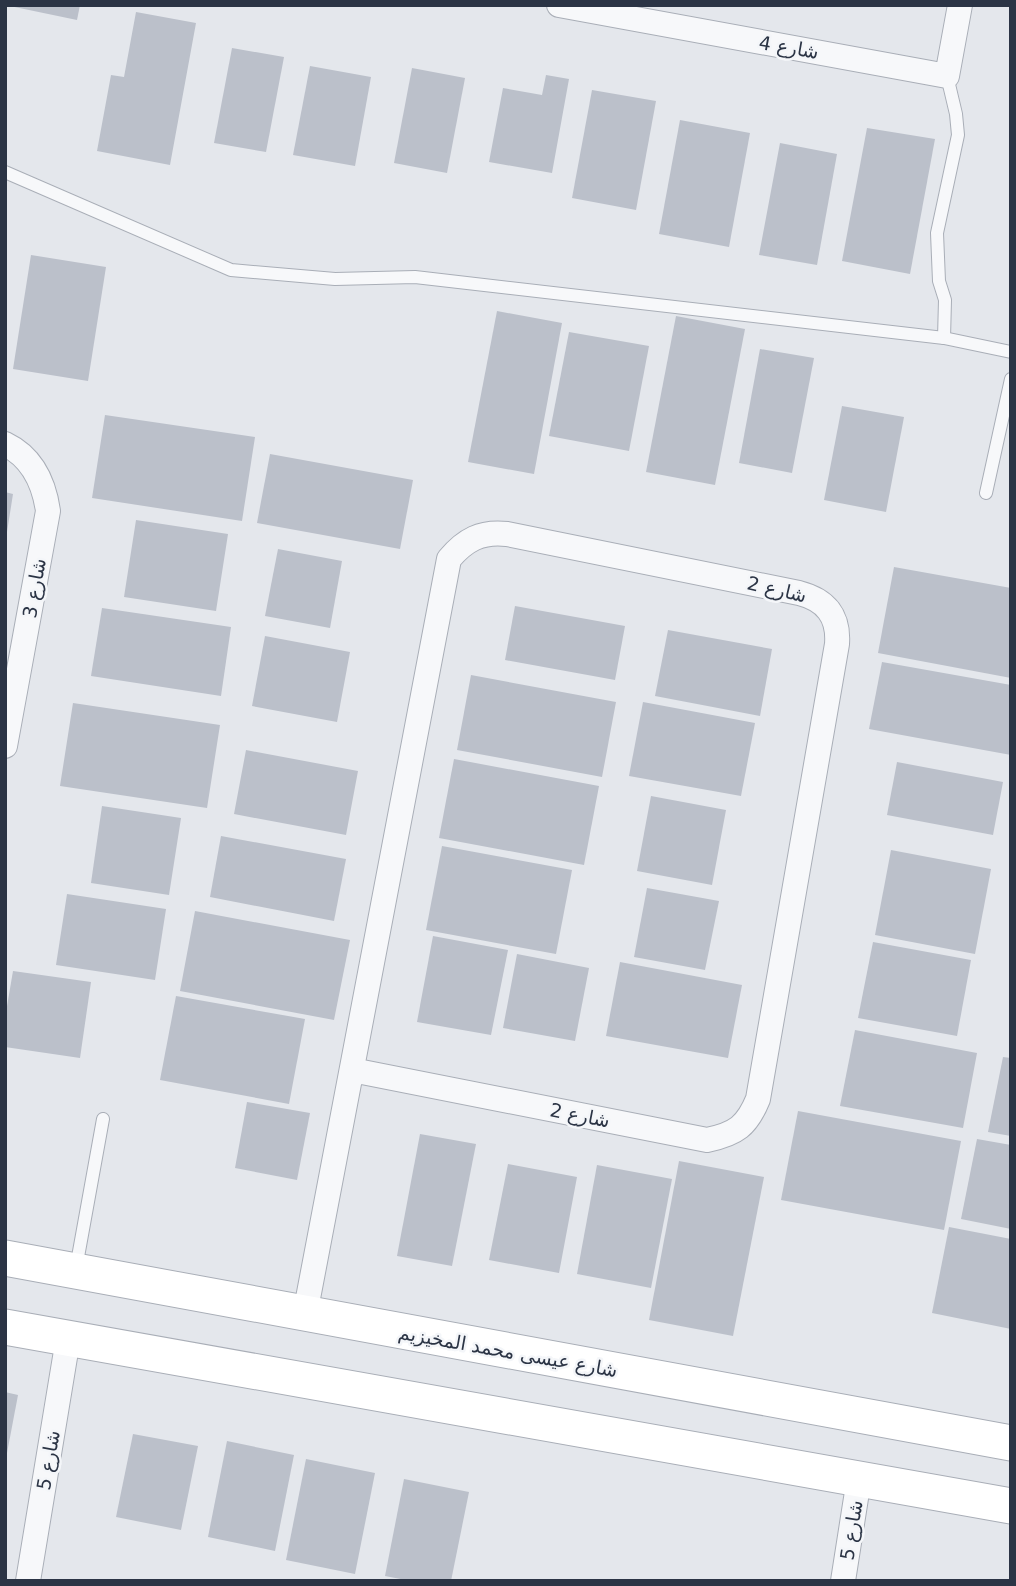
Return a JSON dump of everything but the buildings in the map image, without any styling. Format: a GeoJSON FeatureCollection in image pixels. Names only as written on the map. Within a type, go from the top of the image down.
{"type":"FeatureCollection","features":[{"type":"Feature","properties":{"kind":"street","name":"شارع 4"},"geometry":{"type":"LineString","coordinates":[[559,5],[947,76]]}},
{"type":"Feature","properties":{"kind":"street"},"geometry":{"type":"LineString","coordinates":[[947,76],[960,5]]}},
{"type":"Feature","properties":{"kind":"street","name":"شارع 3"},"geometry":{"type":"LineString","coordinates":[[5,444],[23,456],[34,468],[46,496],[48,512],[5,746]]}},
{"type":"Feature","properties":{"kind":"street","name":"شارع 2"},"geometry":{"type":"LineString","coordinates":[[305,1314],[449,559],[471,538],[483,534],[507,534],[799,593],[813,597],[825,605],[834,616],[838,644],[758,1099],[751,1115],[740,1128],[724,1137],[707,1140],[352,1070]]}},
{"type":"Feature","properties":{"kind":"street","name":"شارع عيسى محمد المخيزيم"},"geometry":{"type":"LineString","coordinates":[[5,1258],[1011,1443]]}},
{"type":"Feature","properties":{"kind":"street"},"geometry":{"type":"LineString","coordinates":[[5,1327],[1011,1506]]}},
{"type":"Feature","properties":{"kind":"street","name":"شارع 5"},"geometry":{"type":"LineString","coordinates":[[28,1581],[68,1339]]}},
{"type":"Feature","properties":{"kind":"street","name":"شارع 5"},"geometry":{"type":"LineString","coordinates":[[843,1581],[859,1479]]}},
{"type":"Feature","properties":{"kind":"lane"},"geometry":{"type":"LineString","coordinates":[[944,338],[945,300],[939,281],[937,233],[957,135],[956,114],[947,76]]}},
{"type":"Feature","properties":{"kind":"lane"},"geometry":{"type":"LineString","coordinates":[[5,172],[231,270],[335,279],[415,277],[944,338],[1011,352]]}},
{"type":"Feature","properties":{"kind":"lane"},"geometry":{"type":"LineString","coordinates":[[986,493],[1011,379]]}},
{"type":"Feature","properties":{"kind":"lane"},"geometry":{"type":"LineString","coordinates":[[75,1271],[103,1119]]}}]}
